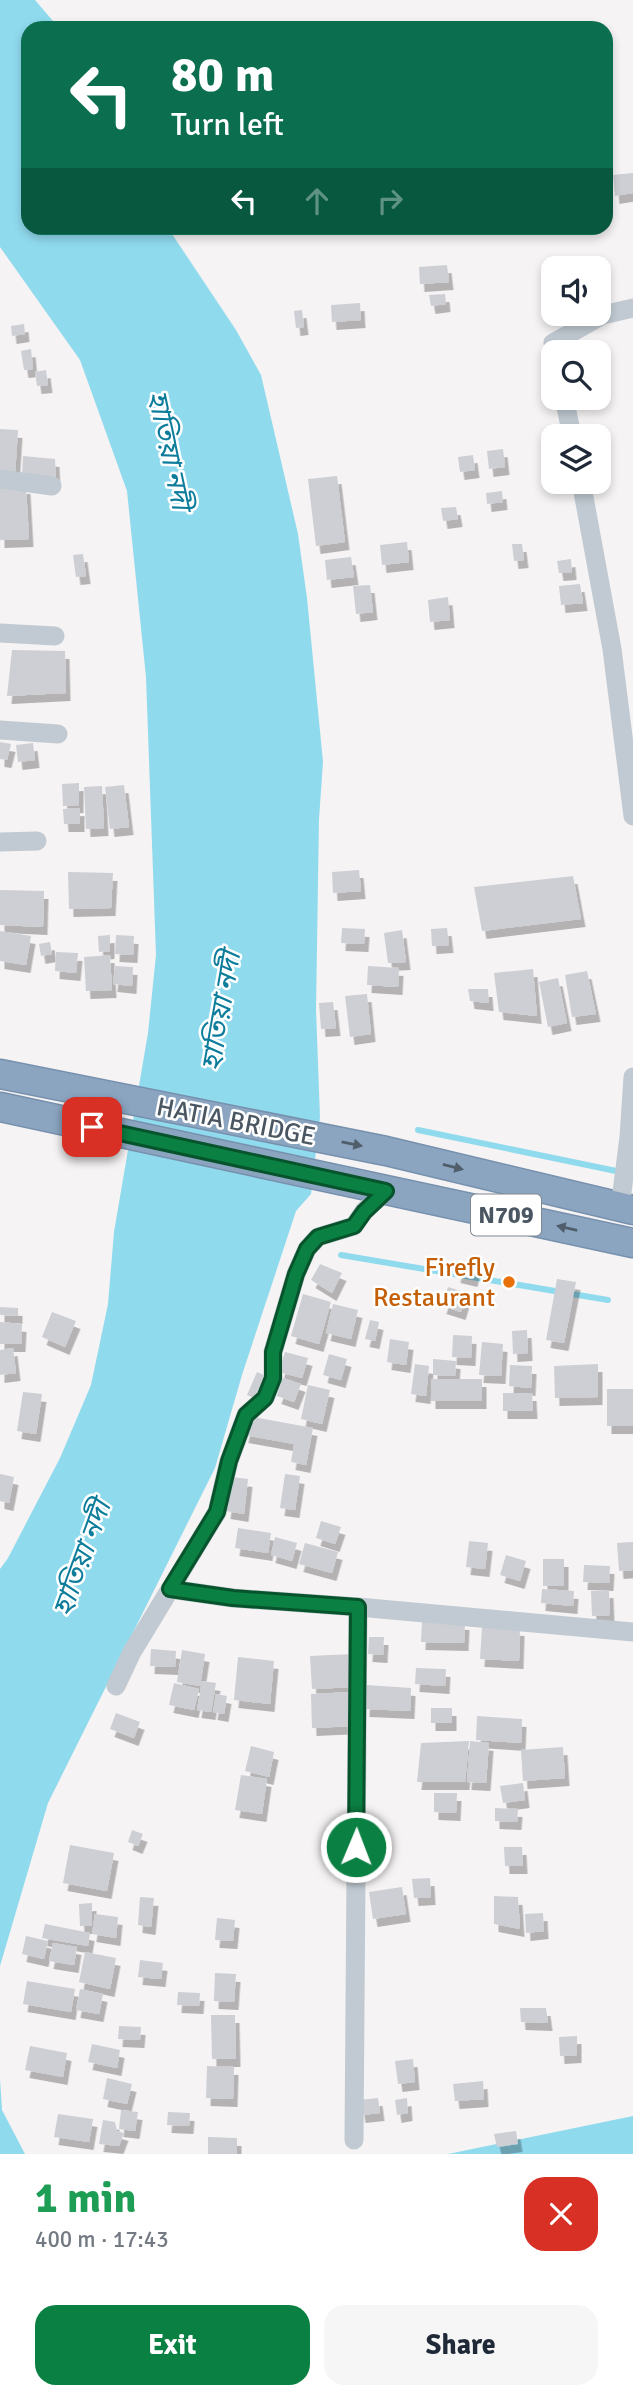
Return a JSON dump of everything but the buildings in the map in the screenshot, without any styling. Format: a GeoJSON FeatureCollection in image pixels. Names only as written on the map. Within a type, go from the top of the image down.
{"type":"FeatureCollection","features":[{"type":"Feature","properties":{"kind":"highway","name":"HATIA BRIDGE"},"geometry":{"type":"LineString","coordinates":[[0,1074],[386,1151],[626,1209]]}},
{"type":"Feature","properties":{"kind":"highway","name":"HATIA BRIDGE"},"geometry":{"type":"LineString","coordinates":[[0,1107],[382,1190]]}},
{"type":"Feature","properties":{"kind":"highway","name":"N709"},"geometry":{"type":"LineString","coordinates":[[382,1190],[633,1243]]}},
{"type":"Feature","properties":{"kind":"street"},"geometry":{"type":"LineString","coordinates":[[558,340],[603,315],[633,309]]}},
{"type":"Feature","properties":{"kind":"street"},"geometry":{"type":"LineString","coordinates":[[0,479],[52,486]]}},
{"type":"Feature","properties":{"kind":"street"},"geometry":{"type":"LineString","coordinates":[[583,494],[612,649],[633,816]]}},
{"type":"Feature","properties":{"kind":"street"},"geometry":{"type":"LineString","coordinates":[[0,634],[55,636]]}},
{"type":"Feature","properties":{"kind":"street"},"geometry":{"type":"LineString","coordinates":[[0,730],[58,733]]}},
{"type":"Feature","properties":{"kind":"street"},"geometry":{"type":"LineString","coordinates":[[0,842],[37,841]]}},
{"type":"Feature","properties":{"kind":"street"},"geometry":{"type":"LineString","coordinates":[[626,1209],[633,1077]]}},
{"type":"Feature","properties":{"kind":"street"},"geometry":{"type":"LineString","coordinates":[[116,1686],[132,1652],[217,1512],[229,1461],[246,1415],[265,1398],[273,1378],[273,1352],[296,1274],[307,1249],[318,1237],[354,1226],[382,1190]]}},
{"type":"Feature","properties":{"kind":"street"},"geometry":{"type":"LineString","coordinates":[[170,1589],[233,1598],[633,1632]]}},
{"type":"Feature","properties":{"kind":"street"},"geometry":{"type":"LineString","coordinates":[[354,2140],[358,1607]]}},
{"type":"Feature","properties":{"kind":"water","name":"হাতিয়া নদী"},"geometry":{"type":"Polygon","coordinates":[[[0,0],[35,0],[53,21],[21,21],[21,235],[173,235],[236,330],[261,375],[298,534],[323,762],[319,819],[316,1009],[320,1117],[311,1194],[296,1211],[242,1375],[215,1468],[48,1803],[0,1966],[0,1569],[60,1458],[91,1385],[108,1304],[114,1232],[148,1033],[156,955],[146,677],[127,491],[80,360],[0,247],[0,0]]]}},
{"type":"Feature","properties":{"kind":"water"},"geometry":{"type":"Polygon","coordinates":[[[0,2079],[2,2110],[25,2154],[0,2154],[0,2079]]]}},
{"type":"Feature","properties":{"kind":"water"},"geometry":{"type":"Polygon","coordinates":[[[633,2116],[633,2154],[448,2154],[633,2116]]]}},
{"type":"Feature","properties":{"kind":"waterway"},"geometry":{"type":"LineString","coordinates":[[418,1130],[621,1172]]}},
{"type":"Feature","properties":{"kind":"waterway"},"geometry":{"type":"LineString","coordinates":[[341,1255],[608,1300]]}},
{"type":"Feature","properties":{"kind":"place","name":"Firefly Restaurant"},"geometry":{"type":"Point","coordinates":[509,1282]}},
{"type":"Feature","properties":{"kind":"route"},"geometry":{"type":"LineString","coordinates":[[92,1127],[386,1191],[354,1226],[318,1237],[307,1249],[296,1274],[273,1352],[273,1378],[265,1398],[246,1415],[229,1461],[217,1512],[170,1589],[233,1598],[358,1607],[356,1847]]}}]}
